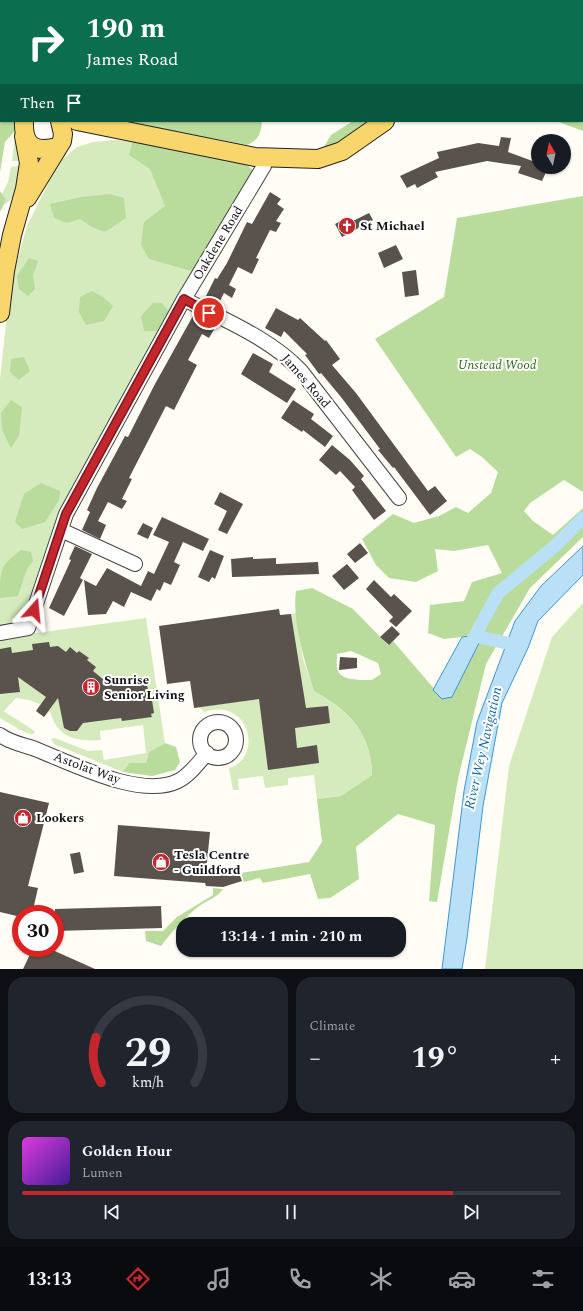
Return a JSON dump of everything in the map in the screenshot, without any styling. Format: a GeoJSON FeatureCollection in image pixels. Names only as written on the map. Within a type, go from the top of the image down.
{"type":"FeatureCollection","features":[{"type":"Feature","properties":{"kind":"main road"},"geometry":{"type":"LineString","coordinates":[[18,212],[60,144],[62,128],[60,122]]}},
{"type":"Feature","properties":{"kind":"main road"},"geometry":{"type":"LineString","coordinates":[[81,122],[112,129],[159,136],[255,157],[264,156],[318,159],[342,151],[384,122]]}},
{"type":"Feature","properties":{"kind":"main road"},"geometry":{"type":"LineString","coordinates":[[25,126],[29,143],[39,150],[60,144],[77,135],[112,129]]}},
{"type":"Feature","properties":{"kind":"main road"},"geometry":{"type":"LineString","coordinates":[[0,313],[5,271],[18,212],[25,189],[29,163],[25,126]]}},
{"type":"Feature","properties":{"kind":"street","name":"Oakdene Road"},"geometry":{"type":"LineString","coordinates":[[0,633],[28,628],[66,514],[184,299],[264,166],[264,156]]}},
{"type":"Feature","properties":{"kind":"street","name":"James Road"},"geometry":{"type":"LineString","coordinates":[[184,299],[272,346],[288,357],[301,371],[399,498]]}},
{"type":"Feature","properties":{"kind":"street"},"geometry":{"type":"LineString","coordinates":[[61,530],[135,564]]}},
{"type":"Feature","properties":{"kind":"street","name":"Astolat Way"},"geometry":{"type":"LineString","coordinates":[[2,738],[38,750],[112,780],[139,785],[164,784],[178,781],[207,753]]}},
{"type":"Feature","properties":{"kind":"green space"},"geometry":{"type":"Polygon","coordinates":[[[0,122],[15,122],[14,132],[5,142],[0,172],[0,122]]]}},
{"type":"Feature","properties":{"kind":"green space"},"geometry":{"type":"Polygon","coordinates":[[[127,122],[262,122],[259,136],[247,145],[127,122]]]}},
{"type":"Feature","properties":{"kind":"green space"},"geometry":{"type":"Polygon","coordinates":[[[351,122],[373,122],[345,141],[322,150],[331,135],[351,122]]]}},
{"type":"Feature","properties":{"kind":"green space"},"geometry":{"type":"Polygon","coordinates":[[[559,122],[583,122],[583,131],[559,122]]]}},
{"type":"Feature","properties":{"kind":"green space"},"geometry":{"type":"Polygon","coordinates":[[[15,139],[23,155],[24,161],[12,161],[15,139]]]}},
{"type":"Feature","properties":{"kind":"green space"},"geometry":{"type":"Polygon","coordinates":[[[113,140],[133,141],[252,169],[143,365],[27,612],[22,618],[0,624],[0,379],[10,287],[27,226],[50,180],[63,159],[77,147],[93,142],[113,140]]]}},
{"type":"Feature","properties":{"kind":"green space"},"geometry":{"type":"Polygon","coordinates":[[[133,141],[244,163],[252,169],[250,181],[195,272],[149,259],[141,245],[144,222],[165,206],[150,169],[129,155],[133,141]]]}},
{"type":"Feature","properties":{"kind":"green space"},"geometry":{"type":"Polygon","coordinates":[[[24,165],[20,182],[15,193],[9,202],[4,205],[6,200],[2,194],[8,182],[11,167],[24,165]]]}},
{"type":"Feature","properties":{"kind":"green space"},"geometry":{"type":"Polygon","coordinates":[[[0,191],[6,200],[0,212],[0,191]]]}},
{"type":"Feature","properties":{"kind":"green space"},"geometry":{"type":"Polygon","coordinates":[[[110,194],[124,198],[126,218],[105,232],[92,227],[80,219],[67,223],[54,218],[50,204],[81,197],[110,194]]]}},
{"type":"Feature","properties":{"kind":"green space","name":"Unstead Wood"},"geometry":{"type":"Polygon","coordinates":[[[583,196],[583,492],[564,480],[530,503],[524,511],[533,521],[553,535],[583,508],[583,537],[530,588],[486,664],[458,779],[437,902],[429,901],[435,825],[398,814],[356,847],[359,879],[330,898],[318,899],[310,874],[263,883],[260,878],[244,882],[241,873],[309,862],[322,842],[317,799],[341,796],[372,775],[371,760],[367,747],[356,724],[338,707],[314,691],[300,641],[296,615],[296,591],[312,588],[353,609],[388,645],[393,641],[443,699],[470,636],[444,639],[428,633],[430,605],[464,601],[472,582],[502,573],[488,545],[454,551],[435,549],[438,571],[416,582],[389,578],[376,565],[362,539],[393,514],[414,523],[439,516],[456,507],[468,513],[491,493],[498,472],[482,457],[470,449],[456,457],[375,339],[444,297],[457,218],[583,196]],[[351,651],[337,654],[338,671],[344,677],[348,678],[372,680],[381,674],[378,663],[351,651]]]}},
{"type":"Feature","properties":{"kind":"green space"},"geometry":{"type":"Polygon","coordinates":[[[29,258],[38,261],[33,275],[35,289],[28,296],[19,289],[17,276],[29,258]]]}},
{"type":"Feature","properties":{"kind":"green space"},"geometry":{"type":"Polygon","coordinates":[[[92,291],[103,297],[113,306],[104,321],[86,325],[79,312],[80,297],[92,291]]]}},
{"type":"Feature","properties":{"kind":"green space"},"geometry":{"type":"Polygon","coordinates":[[[153,303],[162,303],[170,313],[163,331],[144,331],[141,316],[153,303]]]}},
{"type":"Feature","properties":{"kind":"green space"},"geometry":{"type":"Polygon","coordinates":[[[24,357],[30,371],[19,380],[10,372],[11,359],[24,357]]]}},
{"type":"Feature","properties":{"kind":"green space"},"geometry":{"type":"Polygon","coordinates":[[[11,400],[22,407],[19,436],[11,448],[2,430],[1,413],[11,400]]]}},
{"type":"Feature","properties":{"kind":"green space"},"geometry":{"type":"Polygon","coordinates":[[[41,483],[60,491],[59,500],[45,522],[22,529],[15,522],[24,494],[41,483]]]}},
{"type":"Feature","properties":{"kind":"green space"},"geometry":{"type":"Polygon","coordinates":[[[21,550],[31,552],[33,561],[27,569],[18,596],[0,598],[0,581],[3,569],[9,560],[21,550]]]}},
{"type":"Feature","properties":{"kind":"green space"},"geometry":{"type":"Polygon","coordinates":[[[583,603],[583,969],[485,969],[509,766],[552,637],[583,603]]]}},
{"type":"Feature","properties":{"kind":"green space"},"geometry":{"type":"Polygon","coordinates":[[[296,613],[303,659],[314,691],[338,707],[356,725],[362,735],[371,760],[372,775],[341,796],[317,799],[314,775],[288,778],[288,785],[265,788],[263,776],[238,779],[239,790],[233,790],[229,768],[240,762],[246,753],[249,742],[247,730],[241,720],[232,713],[220,709],[204,712],[199,707],[302,693],[291,614],[296,613]]]}},
{"type":"Feature","properties":{"kind":"green space"},"geometry":{"type":"Polygon","coordinates":[[[146,618],[165,743],[149,752],[146,763],[129,763],[123,772],[54,744],[51,739],[55,738],[88,751],[102,750],[104,760],[146,753],[143,725],[100,731],[101,740],[75,739],[62,732],[57,727],[50,711],[44,717],[36,711],[40,704],[29,700],[16,698],[4,711],[35,732],[32,735],[20,730],[0,718],[0,638],[146,618]]]}},
{"type":"Feature","properties":{"kind":"green space"},"geometry":{"type":"Polygon","coordinates":[[[165,743],[176,747],[180,762],[175,770],[152,776],[123,772],[129,763],[146,763],[149,752],[165,743]]]}},
{"type":"Feature","properties":{"kind":"green space"},"geometry":{"type":"Polygon","coordinates":[[[213,888],[223,889],[218,895],[201,905],[186,917],[177,917],[213,895],[213,888]]]}},
{"type":"Feature","properties":{"kind":"green space"},"geometry":{"type":"Polygon","coordinates":[[[176,918],[176,929],[161,946],[146,941],[145,931],[163,931],[176,918]]]}},
{"type":"Feature","properties":{"kind":"water","name":"River Wey Navigation"},"geometry":{"type":"Polygon","coordinates":[[[583,546],[583,575],[538,621],[528,648],[502,703],[483,806],[462,969],[442,969],[464,791],[477,722],[515,621],[541,586],[583,546]]]}},
{"type":"Feature","properties":{"kind":"water"},"geometry":{"type":"Polygon","coordinates":[[[470,636],[480,641],[452,697],[442,699],[433,690],[462,637],[470,636]]]}},
{"type":"Feature","properties":{"kind":"building"},"geometry":{"type":"Polygon","coordinates":[[[501,137],[511,138],[508,152],[531,160],[531,174],[545,174],[542,181],[518,173],[521,166],[487,161],[435,172],[438,177],[417,188],[415,184],[407,188],[400,176],[439,158],[437,152],[478,143],[499,146],[501,137]]]}},
{"type":"Feature","properties":{"kind":"building"},"geometry":{"type":"Polygon","coordinates":[[[270,192],[281,199],[277,204],[284,209],[276,221],[281,223],[276,232],[270,230],[256,258],[259,259],[252,274],[238,267],[229,285],[236,289],[232,298],[224,293],[219,303],[206,296],[215,278],[217,279],[227,263],[247,222],[252,224],[270,192]]]}},
{"type":"Feature","properties":{"kind":"building","name":"St Michael"},"geometry":{"type":"Polygon","coordinates":[[[369,213],[373,220],[342,237],[335,224],[348,217],[351,222],[369,213]]]}},
{"type":"Feature","properties":{"kind":"building"},"geometry":{"type":"Polygon","coordinates":[[[396,245],[403,259],[384,268],[378,253],[396,245]]]}},
{"type":"Feature","properties":{"kind":"building"},"geometry":{"type":"Polygon","coordinates":[[[416,270],[419,295],[405,297],[402,272],[416,270]]]}},
{"type":"Feature","properties":{"kind":"building"},"geometry":{"type":"Polygon","coordinates":[[[276,308],[298,320],[300,318],[325,341],[326,340],[340,359],[332,365],[356,393],[428,491],[435,486],[447,501],[430,515],[394,467],[393,468],[378,450],[380,449],[341,397],[321,373],[319,374],[305,355],[307,354],[284,331],[281,337],[265,328],[276,308]]]}},
{"type":"Feature","properties":{"kind":"building"},"geometry":{"type":"Polygon","coordinates":[[[194,314],[216,326],[209,338],[202,334],[188,360],[197,365],[174,410],[166,406],[129,478],[132,479],[122,499],[127,501],[122,509],[108,502],[98,521],[106,525],[100,539],[82,530],[90,512],[87,510],[125,436],[128,437],[155,384],[194,314]]]}},
{"type":"Feature","properties":{"kind":"building"},"geometry":{"type":"Polygon","coordinates":[[[253,353],[273,364],[269,372],[296,389],[287,403],[241,374],[253,353]]]}},
{"type":"Feature","properties":{"kind":"building"},"geometry":{"type":"Polygon","coordinates":[[[293,400],[314,414],[311,419],[333,436],[325,447],[303,430],[302,432],[281,418],[293,400]]]}},
{"type":"Feature","properties":{"kind":"building"},"geometry":{"type":"Polygon","coordinates":[[[332,445],[350,460],[364,476],[361,479],[386,511],[374,520],[352,490],[355,487],[340,471],[336,475],[319,460],[332,445]]]}},
{"type":"Feature","properties":{"kind":"building"},"geometry":{"type":"Polygon","coordinates":[[[220,492],[243,504],[227,534],[218,530],[227,511],[214,504],[220,492]]]}},
{"type":"Feature","properties":{"kind":"building"},"geometry":{"type":"Polygon","coordinates":[[[162,517],[209,539],[203,551],[183,542],[174,562],[180,565],[171,585],[164,582],[160,591],[157,589],[151,601],[131,592],[124,607],[113,601],[106,614],[88,615],[84,580],[96,586],[107,568],[141,586],[148,571],[154,574],[169,542],[153,535],[162,517]]]}},
{"type":"Feature","properties":{"kind":"building"},"geometry":{"type":"Polygon","coordinates":[[[143,523],[153,528],[148,539],[137,534],[143,523]]]}},
{"type":"Feature","properties":{"kind":"building"},"geometry":{"type":"Polygon","coordinates":[[[360,543],[368,553],[355,563],[347,554],[360,543]]]}},
{"type":"Feature","properties":{"kind":"building"},"geometry":{"type":"Polygon","coordinates":[[[75,546],[92,554],[80,578],[83,580],[64,616],[49,608],[71,560],[69,559],[75,546]]]}},
{"type":"Feature","properties":{"kind":"building"},"geometry":{"type":"Polygon","coordinates":[[[210,550],[224,556],[215,579],[212,577],[209,582],[198,577],[210,550]]]}},
{"type":"Feature","properties":{"kind":"building"},"geometry":{"type":"Polygon","coordinates":[[[253,557],[253,559],[276,558],[276,564],[318,562],[319,574],[232,577],[231,559],[253,557]]]}},
{"type":"Feature","properties":{"kind":"building"},"geometry":{"type":"Polygon","coordinates":[[[347,564],[359,578],[344,590],[332,576],[347,564]]]}},
{"type":"Feature","properties":{"kind":"building"},"geometry":{"type":"Polygon","coordinates":[[[374,580],[391,597],[394,594],[412,611],[396,627],[389,621],[393,617],[366,589],[374,580]]]}},
{"type":"Feature","properties":{"kind":"building"},"geometry":{"type":"Polygon","coordinates":[[[279,609],[280,615],[291,614],[306,708],[328,706],[330,723],[295,728],[297,748],[317,745],[319,763],[268,770],[259,699],[194,708],[190,681],[167,684],[159,626],[279,609]]]}},
{"type":"Feature","properties":{"kind":"building"},"geometry":{"type":"Polygon","coordinates":[[[392,626],[400,634],[389,645],[380,637],[392,626]]]}},
{"type":"Feature","properties":{"kind":"building","name":"Sunrise Senior Living"},"geometry":{"type":"Polygon","coordinates":[[[49,642],[50,647],[58,646],[66,652],[70,647],[77,653],[79,651],[89,658],[87,660],[96,667],[93,671],[104,680],[142,676],[143,680],[146,680],[150,700],[152,700],[154,713],[151,714],[152,717],[122,721],[121,718],[83,723],[77,731],[70,731],[64,728],[58,698],[44,717],[36,711],[46,697],[18,677],[20,692],[0,694],[0,649],[11,647],[12,653],[33,650],[32,644],[49,642]]]}},
{"type":"Feature","properties":{"kind":"building"},"geometry":{"type":"Polygon","coordinates":[[[340,657],[357,658],[357,668],[339,670],[340,657]]]}},
{"type":"Feature","properties":{"kind":"building"},"geometry":{"type":"Polygon","coordinates":[[[0,792],[49,803],[28,886],[38,888],[34,905],[12,905],[12,915],[0,912],[0,792]]]}},
{"type":"Feature","properties":{"kind":"building","name":"Tesla Centre - Guildford"},"geometry":{"type":"Polygon","coordinates":[[[118,825],[210,832],[206,872],[239,873],[242,881],[223,887],[206,886],[205,883],[114,876],[118,825]]]}},
{"type":"Feature","properties":{"kind":"building"},"geometry":{"type":"Polygon","coordinates":[[[80,852],[84,872],[74,874],[70,854],[80,852]]]}},
{"type":"Feature","properties":{"kind":"building"},"geometry":{"type":"Polygon","coordinates":[[[161,906],[162,928],[64,931],[64,909],[161,906]]]}},
{"type":"Feature","properties":{"kind":"building"},"geometry":{"type":"Polygon","coordinates":[[[64,955],[95,969],[23,969],[29,957],[64,957],[64,955]]]}},
{"type":"Feature","properties":{"kind":"waterway"},"geometry":{"type":"LineString","coordinates":[[466,652],[498,593],[555,546],[583,518]]}},
{"type":"Feature","properties":{"kind":"waterway"},"geometry":{"type":"LineString","coordinates":[[475,636],[511,644]]}},
{"type":"Feature","properties":{"kind":"place","name":"St Michael"},"geometry":{"type":"Point","coordinates":[347,226]}},
{"type":"Feature","properties":{"kind":"place","name":"Sunrise Senior Living"},"geometry":{"type":"Point","coordinates":[91,687]}},
{"type":"Feature","properties":{"kind":"place","name":"Lookers"},"geometry":{"type":"Point","coordinates":[23,818]}},
{"type":"Feature","properties":{"kind":"place","name":"Tesla Centre - Guildford"},"geometry":{"type":"Point","coordinates":[161,862]}},
{"type":"Feature","properties":{"kind":"route"},"geometry":{"type":"LineString","coordinates":[[34,610],[66,514],[184,299],[209,313]]}}]}
